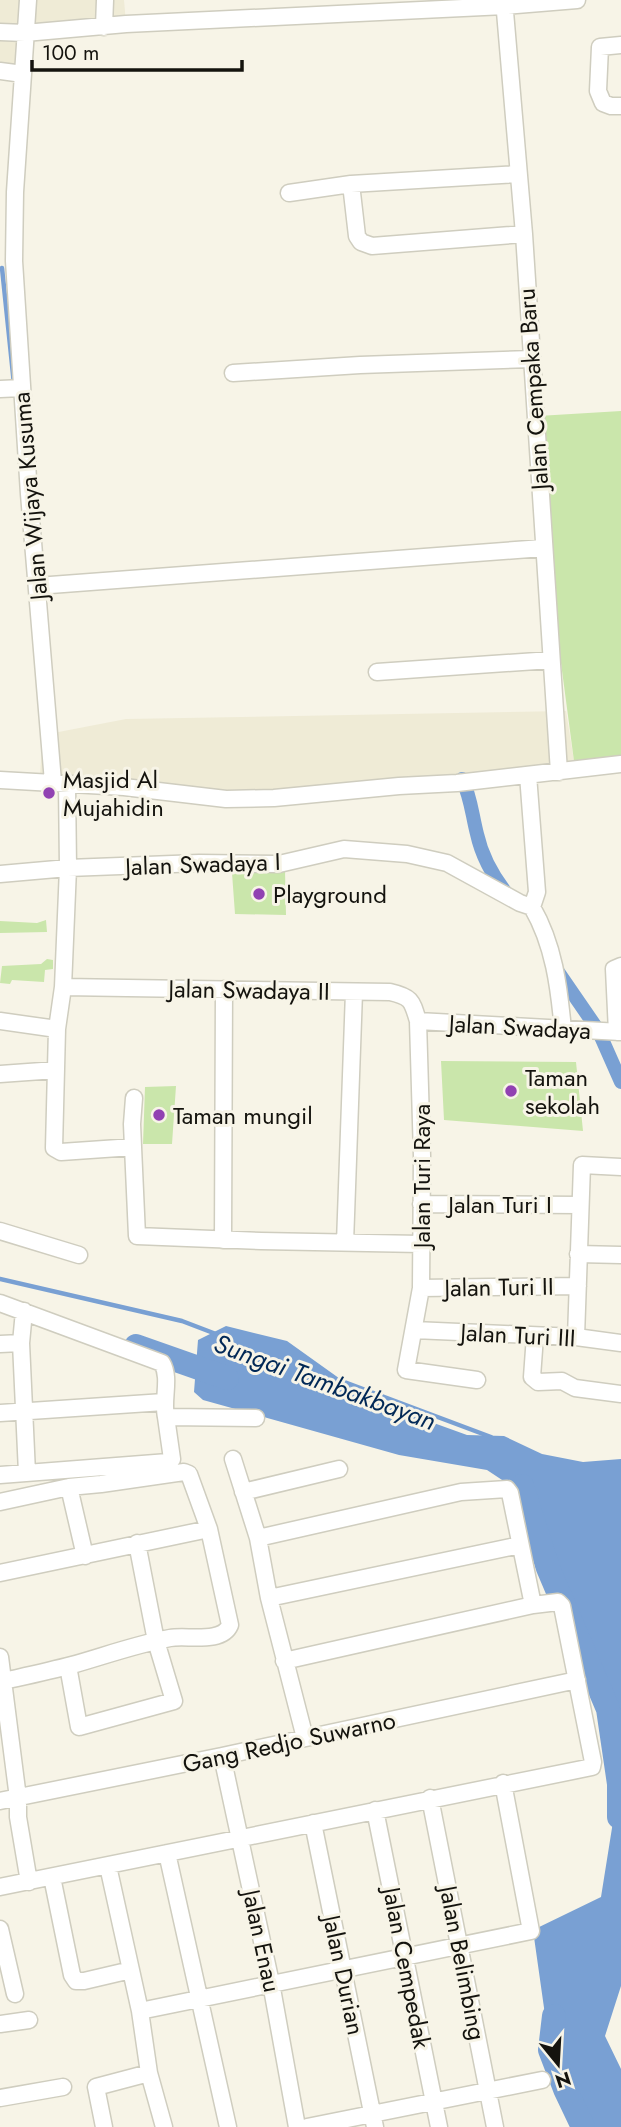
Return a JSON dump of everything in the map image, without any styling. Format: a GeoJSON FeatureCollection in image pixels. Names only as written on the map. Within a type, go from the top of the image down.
{"type":"FeatureCollection","features":[{"type":"Feature","properties":{"kind":"street","name":"Jalan Wijaya Kusuma"},"geometry":{"type":"LineString","coordinates":[[28,0],[23,74],[7,194],[37,586],[68,868],[63,987],[57,1028],[54,1148],[61,1152],[133,1147]]}},
{"type":"Feature","properties":{"kind":"street"},"geometry":{"type":"LineString","coordinates":[[104,27],[105,0]]}},
{"type":"Feature","properties":{"kind":"street"},"geometry":{"type":"LineString","coordinates":[[0,32],[25,33],[104,27],[327,7],[577,0]]}},
{"type":"Feature","properties":{"kind":"street","name":"Jalan Cempaka Baru"},"geometry":{"type":"LineString","coordinates":[[504,3],[513,86],[559,772]]}},
{"type":"Feature","properties":{"kind":"street"},"geometry":{"type":"LineString","coordinates":[[621,45],[600,47],[598,91],[603,103],[621,106]]}},
{"type":"Feature","properties":{"kind":"street"},"geometry":{"type":"LineString","coordinates":[[0,71],[23,74]]}},
{"type":"Feature","properties":{"kind":"street"},"geometry":{"type":"LineString","coordinates":[[289,193],[351,184],[517,174]]}},
{"type":"Feature","properties":{"kind":"street"},"geometry":{"type":"LineString","coordinates":[[351,184],[357,236],[365,244],[372,246],[523,233]]}},
{"type":"Feature","properties":{"kind":"street"},"geometry":{"type":"LineString","coordinates":[[233,373],[531,359]]}},
{"type":"Feature","properties":{"kind":"street"},"geometry":{"type":"LineString","coordinates":[[0,389],[22,388]]}},
{"type":"Feature","properties":{"kind":"street"},"geometry":{"type":"LineString","coordinates":[[37,586],[543,548]]}},
{"type":"Feature","properties":{"kind":"street"},"geometry":{"type":"LineString","coordinates":[[377,672],[551,660]]}},
{"type":"Feature","properties":{"kind":"street"},"geometry":{"type":"LineString","coordinates":[[0,780],[124,787],[226,799],[274,798],[621,764]]}},
{"type":"Feature","properties":{"kind":"street"},"geometry":{"type":"LineString","coordinates":[[528,775],[537,892],[532,907],[542,924],[559,981],[563,1030]]}},
{"type":"Feature","properties":{"kind":"street","name":"Jalan Swadaya I"},"geometry":{"type":"LineString","coordinates":[[0,874],[68,868],[199,863],[279,864],[344,849],[407,854],[447,863],[532,907]]}},
{"type":"Feature","properties":{"kind":"street"},"geometry":{"type":"LineString","coordinates":[[617,1032],[614,969],[621,966]]}},
{"type":"Feature","properties":{"kind":"street","name":"Jalan Swadaya II"},"geometry":{"type":"LineString","coordinates":[[63,987],[390,992],[405,995],[413,1002],[418,1021]]}},
{"type":"Feature","properties":{"kind":"street"},"geometry":{"type":"LineString","coordinates":[[223,1240],[224,989]]}},
{"type":"Feature","properties":{"kind":"street"},"geometry":{"type":"LineString","coordinates":[[345,1243],[354,992]]}},
{"type":"Feature","properties":{"kind":"street"},"geometry":{"type":"LineString","coordinates":[[0,1021],[57,1028]]}},
{"type":"Feature","properties":{"kind":"street","name":"Jalan Swadaya"},"geometry":{"type":"LineString","coordinates":[[418,1021],[617,1032]]}},
{"type":"Feature","properties":{"kind":"street","name":"Jalan Turi Raya"},"geometry":{"type":"LineString","coordinates":[[418,1021],[422,1156],[421,1288],[406,1370],[477,1380]]}},
{"type":"Feature","properties":{"kind":"street"},"geometry":{"type":"LineString","coordinates":[[0,1074],[56,1070]]}},
{"type":"Feature","properties":{"kind":"street"},"geometry":{"type":"LineString","coordinates":[[134,1098],[132,1124],[137,1236],[421,1244]]}},
{"type":"Feature","properties":{"kind":"street"},"geometry":{"type":"LineString","coordinates":[[576,1337],[582,1165],[621,1167]]}},
{"type":"Feature","properties":{"kind":"street","name":"Jalan Turi I"},"geometry":{"type":"LineString","coordinates":[[421,1204],[580,1205]]}},
{"type":"Feature","properties":{"kind":"street"},"geometry":{"type":"LineString","coordinates":[[0,1231],[79,1255]]}},
{"type":"Feature","properties":{"kind":"street"},"geometry":{"type":"LineString","coordinates":[[578,1254],[621,1255]]}},
{"type":"Feature","properties":{"kind":"street","name":"Jalan Turi II"},"geometry":{"type":"LineString","coordinates":[[421,1288],[578,1286]]}},
{"type":"Feature","properties":{"kind":"street"},"geometry":{"type":"LineString","coordinates":[[0,1303],[162,1363],[166,1371],[165,1409],[171,1461],[0,1475]]}},
{"type":"Feature","properties":{"kind":"street"},"geometry":{"type":"LineString","coordinates":[[24,1311],[21,1343],[27,1473]]}},
{"type":"Feature","properties":{"kind":"street","name":"Jalan Turi III"},"geometry":{"type":"LineString","coordinates":[[414,1330],[576,1337],[621,1343]]}},
{"type":"Feature","properties":{"kind":"street"},"geometry":{"type":"LineString","coordinates":[[535,1336],[532,1377],[538,1382],[562,1381],[575,1388],[621,1394]]}},
{"type":"Feature","properties":{"kind":"street"},"geometry":{"type":"LineString","coordinates":[[0,1344],[21,1343]]}},
{"type":"Feature","properties":{"kind":"street"},"geometry":{"type":"LineString","coordinates":[[0,1413],[165,1409],[256,1418]]}},
{"type":"Feature","properties":{"kind":"street"},"geometry":{"type":"LineString","coordinates":[[233,1459],[258,1538],[269,1598],[304,1738]]}},
{"type":"Feature","properties":{"kind":"street"},"geometry":{"type":"LineString","coordinates":[[243,1492],[339,1469]]}},
{"type":"Feature","properties":{"kind":"street"},"geometry":{"type":"LineString","coordinates":[[0,1502],[69,1487],[184,1472],[190,1474],[208,1529],[230,1625],[218,1636],[174,1637],[4,1681]]}},
{"type":"Feature","properties":{"kind":"street"},"geometry":{"type":"LineString","coordinates":[[69,1487],[85,1556]]}},
{"type":"Feature","properties":{"kind":"street"},"geometry":{"type":"LineString","coordinates":[[258,1538],[461,1492],[504,1488],[510,1493],[533,1605]]}},
{"type":"Feature","properties":{"kind":"street"},"geometry":{"type":"LineString","coordinates":[[0,1573],[208,1529]]}},
{"type":"Feature","properties":{"kind":"street"},"geometry":{"type":"LineString","coordinates":[[68,1666],[79,1727],[173,1702],[156,1641],[138,1543]]}},
{"type":"Feature","properties":{"kind":"street"},"geometry":{"type":"LineString","coordinates":[[269,1598],[520,1545]]}},
{"type":"Feature","properties":{"kind":"street"},"geometry":{"type":"LineString","coordinates":[[0,1887],[592,1767],[577,1679],[560,1603],[533,1605],[285,1661]]}},
{"type":"Feature","properties":{"kind":"street"},"geometry":{"type":"LineString","coordinates":[[0,1657],[18,1798],[18,1817],[29,1882]]}},
{"type":"Feature","properties":{"kind":"street","name":"Gang Redjo Suwarno"},"geometry":{"type":"LineString","coordinates":[[0,1801],[577,1679]]}},
{"type":"Feature","properties":{"kind":"street","name":"Jalan Enau"},"geometry":{"type":"LineString","coordinates":[[222,1756],[271,1983],[297,2127]]}},
{"type":"Feature","properties":{"kind":"street"},"geometry":{"type":"LineString","coordinates":[[140,2011],[342,1968],[529,1933],[532,1929],[503,1783]]}},
{"type":"Feature","properties":{"kind":"street","name":"Jalan Belimbing"},"geometry":{"type":"LineString","coordinates":[[430,1798],[495,2127]]}},
{"type":"Feature","properties":{"kind":"street","name":"Jalan Cempedak"},"geometry":{"type":"LineString","coordinates":[[375,1810],[439,2127]]}},
{"type":"Feature","properties":{"kind":"street","name":"Jalan Durian"},"geometry":{"type":"LineString","coordinates":[[313,1823],[374,2121]]}},
{"type":"Feature","properties":{"kind":"street"},"geometry":{"type":"LineString","coordinates":[[167,1853],[228,2127]]}},
{"type":"Feature","properties":{"kind":"street"},"geometry":{"type":"LineString","coordinates":[[108,1866],[140,2011],[149,2073],[164,2127]]}},
{"type":"Feature","properties":{"kind":"street"},"geometry":{"type":"LineString","coordinates":[[52,1877],[72,1975],[76,1981],[131,1970]]}},
{"type":"Feature","properties":{"kind":"street"},"geometry":{"type":"LineString","coordinates":[[0,1929],[3,1956],[15,1994]]}},
{"type":"Feature","properties":{"kind":"street"},"geometry":{"type":"LineString","coordinates":[[0,2024],[29,2020]]}},
{"type":"Feature","properties":{"kind":"street"},"geometry":{"type":"LineString","coordinates":[[104,2127],[96,2087],[149,2073]]}},
{"type":"Feature","properties":{"kind":"street"},"geometry":{"type":"LineString","coordinates":[[307,2127],[374,2121],[434,2102],[542,2080]]}},
{"type":"Feature","properties":{"kind":"street"},"geometry":{"type":"LineString","coordinates":[[0,2098],[63,2087]]}},
{"type":"Feature","properties":{"kind":"shaded area"},"geometry":{"type":"Polygon","coordinates":[[[0,0],[124,0],[126,23],[21,33],[16,74],[0,70],[0,0]]]}},
{"type":"Feature","properties":{"kind":"shaded area"},"geometry":{"type":"Polygon","coordinates":[[[566,711],[574,761],[400,789],[123,796],[39,788],[43,735],[126,719],[566,711]]]}},
{"type":"Feature","properties":{"kind":"green space"},"geometry":{"type":"Polygon","coordinates":[[[621,411],[621,758],[574,761],[546,550],[538,416],[621,411]]]}},
{"type":"Feature","properties":{"kind":"green space","name":"Playground"},"geometry":{"type":"Polygon","coordinates":[[[285,870],[286,915],[235,914],[232,873],[285,870]]]}},
{"type":"Feature","properties":{"kind":"green space"},"geometry":{"type":"Polygon","coordinates":[[[46,920],[47,932],[0,933],[0,921],[37,923],[46,920]]]}},
{"type":"Feature","properties":{"kind":"green space"},"geometry":{"type":"Polygon","coordinates":[[[47,959],[53,960],[53,969],[45,970],[44,982],[12,980],[10,984],[0,983],[2,966],[41,964],[47,959]]]}},
{"type":"Feature","properties":{"kind":"green space","name":"Taman sekolah"},"geometry":{"type":"Polygon","coordinates":[[[441,1061],[576,1062],[583,1131],[444,1120],[441,1061]]]}},
{"type":"Feature","properties":{"kind":"green space","name":"Taman mungil"},"geometry":{"type":"Polygon","coordinates":[[[176,1086],[172,1144],[143,1144],[145,1087],[176,1086]]]}},
{"type":"Feature","properties":{"kind":"water"},"geometry":{"type":"Polygon","coordinates":[[[226,1326],[287,1341],[357,1391],[406,1413],[467,1435],[504,1436],[542,1454],[583,1462],[621,1459],[621,1753],[570,1599],[520,1492],[487,1470],[399,1455],[203,1400],[194,1392],[198,1340],[226,1326]]]}},
{"type":"Feature","properties":{"kind":"water"},"geometry":{"type":"Polygon","coordinates":[[[619,1784],[621,1986],[605,2036],[621,2069],[621,2127],[583,2127],[550,2050],[533,1930],[601,1897],[619,1784]]]}},
{"type":"Feature","properties":{"kind":"waterway"},"geometry":{"type":"LineString","coordinates":[[2,268],[14,384]]}},
{"type":"Feature","properties":{"kind":"waterway"},"geometry":{"type":"LineString","coordinates":[[462,779],[482,850],[492,873],[507,894]]}},
{"type":"Feature","properties":{"kind":"waterway"},"geometry":{"type":"LineString","coordinates":[[556,969],[598,1030],[621,1082]]}},
{"type":"Feature","properties":{"kind":"waterway"},"geometry":{"type":"LineString","coordinates":[[0,1279],[182,1321],[216,1334]]}},
{"type":"Feature","properties":{"kind":"waterway","name":"Sungai Tambakbayan"},"geometry":{"type":"LineString","coordinates":[[136,1346],[227,1378]]}},
{"type":"Feature","properties":{"kind":"waterway"},"geometry":{"type":"LineString","coordinates":[[339,1380],[491,1437]]}},
{"type":"Feature","properties":{"kind":"waterway","name":"Sungai Tambakbayan"},"geometry":{"type":"LineString","coordinates":[[522,1486],[548,1568],[608,1709],[619,1784],[619,1817]]}},
{"type":"Feature","properties":{"kind":"waterway","name":"Sungai Tambakbayan"},"geometry":{"type":"LineString","coordinates":[[554,2016],[550,2050],[583,2127]]}},
{"type":"Feature","properties":{"kind":"place","name":"Masjid Al Mujahidin"},"geometry":{"type":"Point","coordinates":[49,793]}},
{"type":"Feature","properties":{"kind":"place","name":"Playground"},"geometry":{"type":"Point","coordinates":[259,894]}},
{"type":"Feature","properties":{"kind":"place","name":"Taman sekolah"},"geometry":{"type":"Point","coordinates":[511,1091]}},
{"type":"Feature","properties":{"kind":"place","name":"Taman mungil"},"geometry":{"type":"Point","coordinates":[159,1115]}}]}
